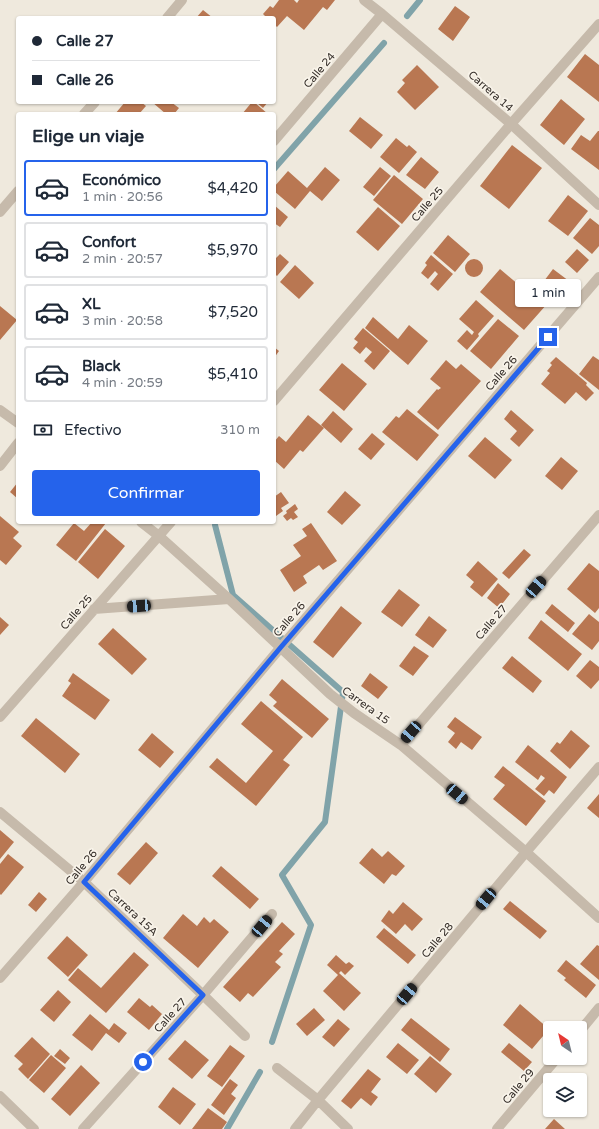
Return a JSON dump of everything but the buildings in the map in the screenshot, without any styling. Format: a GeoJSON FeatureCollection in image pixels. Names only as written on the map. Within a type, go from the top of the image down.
{"type":"FeatureCollection","features":[{"type":"Feature","properties":{"kind":"street"},"geometry":{"type":"LineString","coordinates":[[169,16],[182,0]]}},
{"type":"Feature","properties":{"kind":"street","name":"Carrera 14"},"geometry":{"type":"LineString","coordinates":[[364,0],[511,124],[599,205]]}},
{"type":"Feature","properties":{"kind":"street","name":"Calle 24"},"geometry":{"type":"LineString","coordinates":[[276,139],[382,14]]}},
{"type":"Feature","properties":{"kind":"street","name":"Calle 25"},"geometry":{"type":"LineString","coordinates":[[276,399],[511,124],[599,24]]}},
{"type":"Feature","properties":{"kind":"street"},"geometry":{"type":"LineString","coordinates":[[86,112],[93,104]]}},
{"type":"Feature","properties":{"kind":"street"},"geometry":{"type":"LineString","coordinates":[[0,212],[16,193]]}},
{"type":"Feature","properties":{"kind":"street","name":"Calle 26"},"geometry":{"type":"LineString","coordinates":[[0,978],[84,882],[281,647],[599,277]]}},
{"type":"Feature","properties":{"kind":"street"},"geometry":{"type":"LineString","coordinates":[[0,410],[16,422]]}},
{"type":"Feature","properties":{"kind":"street"},"geometry":{"type":"LineString","coordinates":[[0,466],[16,446]]}},
{"type":"Feature","properties":{"kind":"street","name":"Calle 27"},"geometry":{"type":"LineString","coordinates":[[401,745],[599,514]]}},
{"type":"Feature","properties":{"kind":"street","name":"Carrera 15"},"geometry":{"type":"LineString","coordinates":[[144,524],[281,647],[330,694],[354,713],[401,745],[526,852],[599,918]]}},
{"type":"Feature","properties":{"kind":"street","name":"Calle 25"},"geometry":{"type":"LineString","coordinates":[[0,717],[169,524]]}},
{"type":"Feature","properties":{"kind":"street"},"geometry":{"type":"LineString","coordinates":[[94,609],[228,599]]}},
{"type":"Feature","properties":{"kind":"street","name":"Calle 28"},"geometry":{"type":"LineString","coordinates":[[295,1129],[526,852],[599,767]]}},
{"type":"Feature","properties":{"kind":"street","name":"Carrera 15A"},"geometry":{"type":"LineString","coordinates":[[0,812],[84,882],[245,1036]]}},
{"type":"Feature","properties":{"kind":"street","name":"Calle 27"},"geometry":{"type":"LineString","coordinates":[[83,1129],[203,995],[272,914]]}},
{"type":"Feature","properties":{"kind":"street"},"geometry":{"type":"LineString","coordinates":[[587,1023],[599,1008]]}},
{"type":"Feature","properties":{"kind":"street","name":"Calle 29"},"geometry":{"type":"LineString","coordinates":[[497,1129],[551,1065]]}},
{"type":"Feature","properties":{"kind":"street"},"geometry":{"type":"LineString","coordinates":[[277,1068],[318,1100],[348,1129]]}},
{"type":"Feature","properties":{"kind":"street"},"geometry":{"type":"LineString","coordinates":[[0,1096],[34,1129]]}},
{"type":"Feature","properties":{"kind":"waterway"},"geometry":{"type":"LineString","coordinates":[[407,16],[420,0]]}},
{"type":"Feature","properties":{"kind":"waterway"},"geometry":{"type":"LineString","coordinates":[[276,167],[384,43]]}},
{"type":"Feature","properties":{"kind":"waterway"},"geometry":{"type":"LineString","coordinates":[[215,525],[233,595],[343,692],[325,822],[282,875],[311,925],[272,1042]]}},
{"type":"Feature","properties":{"kind":"waterway"},"geometry":{"type":"LineString","coordinates":[[227,1129],[260,1072]]}},
{"type":"Feature","properties":{"kind":"route"},"geometry":{"type":"LineString","coordinates":[[143,1062],[203,995],[84,882],[281,647],[548,337]]}}]}
